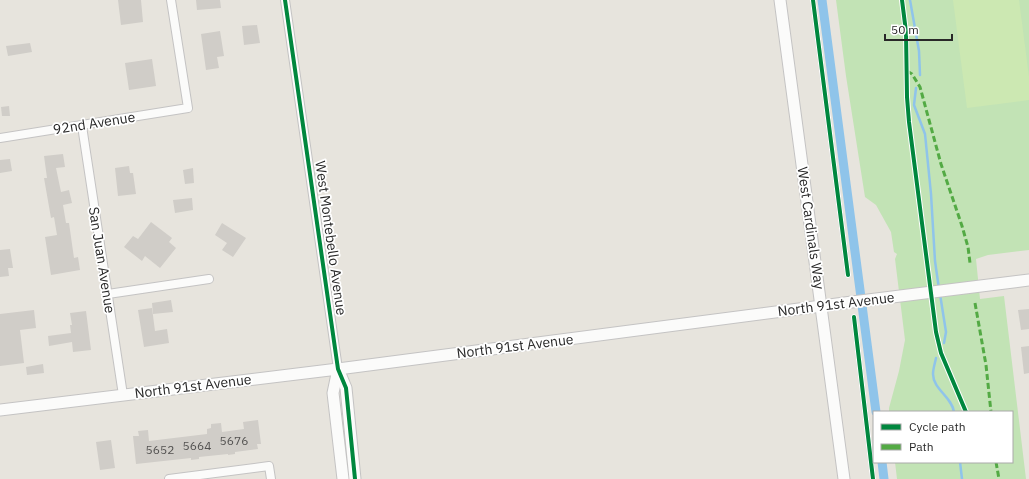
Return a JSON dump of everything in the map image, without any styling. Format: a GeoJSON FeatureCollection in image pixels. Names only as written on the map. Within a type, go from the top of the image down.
{"type":"FeatureCollection","features":[{"type":"Feature","properties":{"kind":"main road","name":"West Cardinals Way"},"geometry":{"type":"LineString","coordinates":[[780,0],[844,479]]}},
{"type":"Feature","properties":{"kind":"main road","name":"North 91st Avenue"},"geometry":{"type":"LineString","coordinates":[[0,410],[338,369],[1029,280]]}},
{"type":"Feature","properties":{"kind":"main road","name":"West Montebello Avenue"},"geometry":{"type":"LineString","coordinates":[[338,369],[333,393],[343,479]]}},
{"type":"Feature","properties":{"kind":"main road","name":"West Montebello Avenue"},"geometry":{"type":"LineString","coordinates":[[338,369],[346,388],[356,479]]}},
{"type":"Feature","properties":{"kind":"street","name":"92nd Avenue"},"geometry":{"type":"LineString","coordinates":[[0,138],[188,108],[171,0]]}},
{"type":"Feature","properties":{"kind":"street","name":"West Montebello Avenue"},"geometry":{"type":"LineString","coordinates":[[285,0],[338,369]]}},
{"type":"Feature","properties":{"kind":"street","name":"San Juan Avenue"},"geometry":{"type":"LineString","coordinates":[[82,126],[123,395]]}},
{"type":"Feature","properties":{"kind":"street"},"geometry":{"type":"LineString","coordinates":[[108,294],[209,279]]}},
{"type":"Feature","properties":{"kind":"street"},"geometry":{"type":"LineString","coordinates":[[169,479],[269,466],[271,479]]}},
{"type":"Feature","properties":{"kind":"lane"},"geometry":{"type":"LineString","coordinates":[[813,0],[848,275]]}},
{"type":"Feature","properties":{"kind":"lane"},"geometry":{"type":"LineString","coordinates":[[854,317],[873,479]]}},
{"type":"Feature","properties":{"kind":"green space"},"geometry":{"type":"Polygon","coordinates":[[[836,0],[1029,0],[1029,250],[988,255],[976,259],[980,299],[1004,296],[1026,479],[897,479],[895,463],[1013,463],[1013,411],[889,411],[905,340],[895,259],[897,254],[894,252],[891,232],[876,205],[865,197],[836,0]]]}},
{"type":"Feature","properties":{"kind":"green space"},"geometry":{"type":"Polygon","coordinates":[[[953,0],[1019,0],[1029,77],[1029,100],[967,108],[953,0]]]}},
{"type":"Feature","properties":{"kind":"building"},"geometry":{"type":"Polygon","coordinates":[[[118,0],[141,0],[143,22],[121,25],[118,0]]]}},
{"type":"Feature","properties":{"kind":"building"},"geometry":{"type":"Polygon","coordinates":[[[196,0],[220,0],[221,8],[197,10],[196,0]]]}},
{"type":"Feature","properties":{"kind":"building"},"geometry":{"type":"Polygon","coordinates":[[[257,25],[260,43],[244,45],[242,26],[257,25]]]}},
{"type":"Feature","properties":{"kind":"building"},"geometry":{"type":"Polygon","coordinates":[[[220,31],[224,56],[217,57],[219,68],[206,70],[201,34],[220,31]]]}},
{"type":"Feature","properties":{"kind":"building"},"geometry":{"type":"Polygon","coordinates":[[[30,43],[32,52],[8,56],[6,46],[30,43]]]}},
{"type":"Feature","properties":{"kind":"building"},"geometry":{"type":"Polygon","coordinates":[[[152,59],[156,86],[129,90],[125,63],[152,59]]]}},
{"type":"Feature","properties":{"kind":"building"},"geometry":{"type":"Polygon","coordinates":[[[9,106],[10,116],[2,116],[1,107],[9,106]]]}},
{"type":"Feature","properties":{"kind":"building"},"geometry":{"type":"Polygon","coordinates":[[[63,154],[65,167],[56,168],[61,192],[69,190],[72,203],[63,205],[66,223],[69,223],[74,258],[78,257],[80,270],[51,275],[45,237],[57,235],[54,217],[51,218],[44,178],[47,178],[44,156],[63,154]]]}},
{"type":"Feature","properties":{"kind":"building"},"geometry":{"type":"Polygon","coordinates":[[[10,159],[12,171],[0,173],[0,160],[10,159]]]}},
{"type":"Feature","properties":{"kind":"building"},"geometry":{"type":"Polygon","coordinates":[[[129,166],[130,173],[133,173],[136,194],[118,196],[115,168],[129,166]]]}},
{"type":"Feature","properties":{"kind":"building"},"geometry":{"type":"Polygon","coordinates":[[[193,168],[194,183],[185,184],[183,170],[193,168]]]}},
{"type":"Feature","properties":{"kind":"building"},"geometry":{"type":"Polygon","coordinates":[[[192,198],[193,210],[175,213],[173,200],[192,198]]]}},
{"type":"Feature","properties":{"kind":"building"},"geometry":{"type":"Polygon","coordinates":[[[151,222],[172,238],[169,242],[176,248],[160,268],[145,256],[142,261],[124,247],[133,236],[138,239],[151,222]]]}},
{"type":"Feature","properties":{"kind":"building"},"geometry":{"type":"Polygon","coordinates":[[[222,223],[246,238],[233,257],[222,250],[227,243],[215,235],[222,223]]]}},
{"type":"Feature","properties":{"kind":"building"},"geometry":{"type":"Polygon","coordinates":[[[10,249],[13,268],[8,268],[9,276],[0,277],[0,250],[10,249]]]}},
{"type":"Feature","properties":{"kind":"building"},"geometry":{"type":"Polygon","coordinates":[[[171,300],[173,312],[153,314],[152,303],[171,300]]]}},
{"type":"Feature","properties":{"kind":"building"},"geometry":{"type":"Polygon","coordinates":[[[152,308],[155,331],[167,329],[169,343],[144,347],[138,310],[152,308]]]}},
{"type":"Feature","properties":{"kind":"building"},"geometry":{"type":"Polygon","coordinates":[[[1029,309],[1029,329],[1021,330],[1018,310],[1029,309]]]}},
{"type":"Feature","properties":{"kind":"building"},"geometry":{"type":"Polygon","coordinates":[[[34,310],[36,328],[20,330],[24,363],[0,366],[0,314],[34,310]]]}},
{"type":"Feature","properties":{"kind":"building"},"geometry":{"type":"Polygon","coordinates":[[[86,311],[91,350],[73,352],[72,342],[49,346],[48,336],[71,333],[70,325],[72,325],[70,313],[86,311]]]}},
{"type":"Feature","properties":{"kind":"building"},"geometry":{"type":"Polygon","coordinates":[[[1029,346],[1029,373],[1024,374],[1021,347],[1029,346]]]}},
{"type":"Feature","properties":{"kind":"building"},"geometry":{"type":"Polygon","coordinates":[[[43,364],[44,373],[27,375],[26,367],[43,364]]]}},
{"type":"Feature","properties":{"kind":"building"},"geometry":{"type":"Polygon","coordinates":[[[258,420],[261,444],[257,444],[258,449],[235,452],[235,454],[228,455],[199,457],[199,459],[191,460],[191,458],[136,464],[133,436],[139,436],[138,431],[148,430],[149,441],[207,434],[207,429],[211,428],[211,424],[221,423],[222,432],[244,429],[243,422],[258,420]]]}},
{"type":"Feature","properties":{"kind":"building"},"geometry":{"type":"Polygon","coordinates":[[[111,440],[115,468],[100,470],[96,442],[111,440]]]}},
{"type":"Feature","properties":{"kind":"waterway"},"geometry":{"type":"LineString","coordinates":[[822,0],[876,411]]}},
{"type":"Feature","properties":{"kind":"waterway"},"geometry":{"type":"LineString","coordinates":[[910,0],[919,51],[920,75]]}},
{"type":"Feature","properties":{"kind":"waterway"},"geometry":{"type":"LineString","coordinates":[[916,88],[914,105],[925,134],[931,194],[935,261],[939,289]]}},
{"type":"Feature","properties":{"kind":"waterway"},"geometry":{"type":"LineString","coordinates":[[940,294],[946,332],[944,343]]}},
{"type":"Feature","properties":{"kind":"waterway"},"geometry":{"type":"LineString","coordinates":[[936,358],[933,372],[934,379],[939,389],[950,402],[954,411]]}},
{"type":"Feature","properties":{"kind":"waterway"},"geometry":{"type":"LineString","coordinates":[[882,463],[884,479]]}},
{"type":"Feature","properties":{"kind":"waterway"},"geometry":{"type":"LineString","coordinates":[[960,463],[962,479]]}},
{"type":"Feature","properties":{"kind":"marked path"},"geometry":{"type":"LineString","coordinates":[[907,71],[912,74],[920,87],[941,164],[968,247],[970,263]]}},
{"type":"Feature","properties":{"kind":"marked path"},"geometry":{"type":"LineString","coordinates":[[975,303],[986,365],[991,411]]}},
{"type":"Feature","properties":{"kind":"marked path"},"geometry":{"type":"LineString","coordinates":[[996,463],[999,479]]}},
{"type":"Feature","properties":{"kind":"cycle path"},"geometry":{"type":"LineString","coordinates":[[285,0],[338,369],[346,388],[355,479]]}},
{"type":"Feature","properties":{"kind":"cycle path"},"geometry":{"type":"LineString","coordinates":[[813,0],[848,275]]}},
{"type":"Feature","properties":{"kind":"cycle path"},"geometry":{"type":"LineString","coordinates":[[902,0],[906,32],[909,122],[936,332],[941,353],[966,411]]}},
{"type":"Feature","properties":{"kind":"cycle path"},"geometry":{"type":"LineString","coordinates":[[854,317],[873,479]]}}]}
